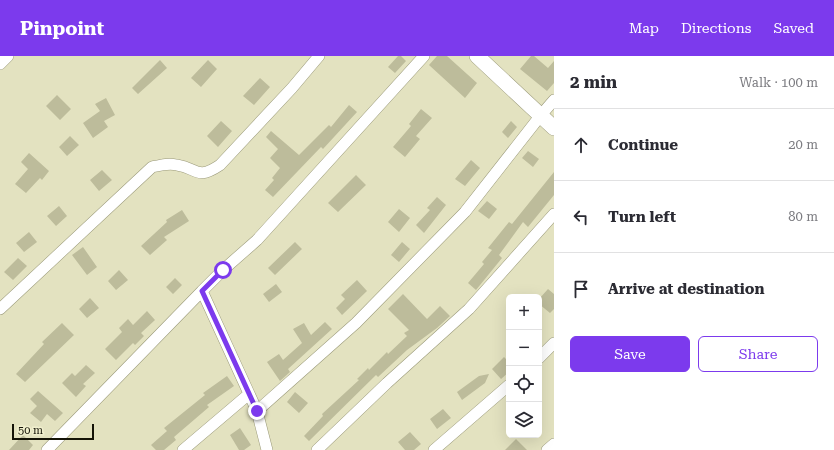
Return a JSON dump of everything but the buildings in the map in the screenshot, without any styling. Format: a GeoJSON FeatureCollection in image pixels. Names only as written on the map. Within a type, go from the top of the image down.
{"type":"FeatureCollection","features":[{"type":"Feature","properties":{"kind":"main road"},"geometry":{"type":"LineString","coordinates":[[480,57],[554,128]]}},
{"type":"Feature","properties":{"kind":"street"},"geometry":{"type":"LineString","coordinates":[[0,64],[8,56]]}},
{"type":"Feature","properties":{"kind":"street"},"geometry":{"type":"LineString","coordinates":[[0,309],[152,167],[165,163],[178,165],[198,173],[209,172],[220,165],[292,88],[319,56]]}},
{"type":"Feature","properties":{"kind":"street"},"geometry":{"type":"LineString","coordinates":[[47,450],[223,270],[257,240],[424,56]]}},
{"type":"Feature","properties":{"kind":"street"},"geometry":{"type":"LineString","coordinates":[[257,411],[356,323],[465,212],[554,100]]}},
{"type":"Feature","properties":{"kind":"street"},"geometry":{"type":"LineString","coordinates":[[317,450],[387,383],[469,309],[554,214]]}},
{"type":"Feature","properties":{"kind":"street"},"geometry":{"type":"LineString","coordinates":[[202,291],[257,411],[267,450]]}},
{"type":"Feature","properties":{"kind":"street"},"geometry":{"type":"LineString","coordinates":[[542,355],[554,343]]}},
{"type":"Feature","properties":{"kind":"street"},"geometry":{"type":"LineString","coordinates":[[434,450],[506,388]]}},
{"type":"Feature","properties":{"kind":"street"},"geometry":{"type":"LineString","coordinates":[[183,450],[249,394]]}},
{"type":"Feature","properties":{"kind":"street"},"geometry":{"type":"LineString","coordinates":[[547,450],[554,444]]}},
{"type":"Feature","properties":{"kind":"route"},"geometry":{"type":"LineString","coordinates":[[223,270],[202,291],[257,411]]}}]}
